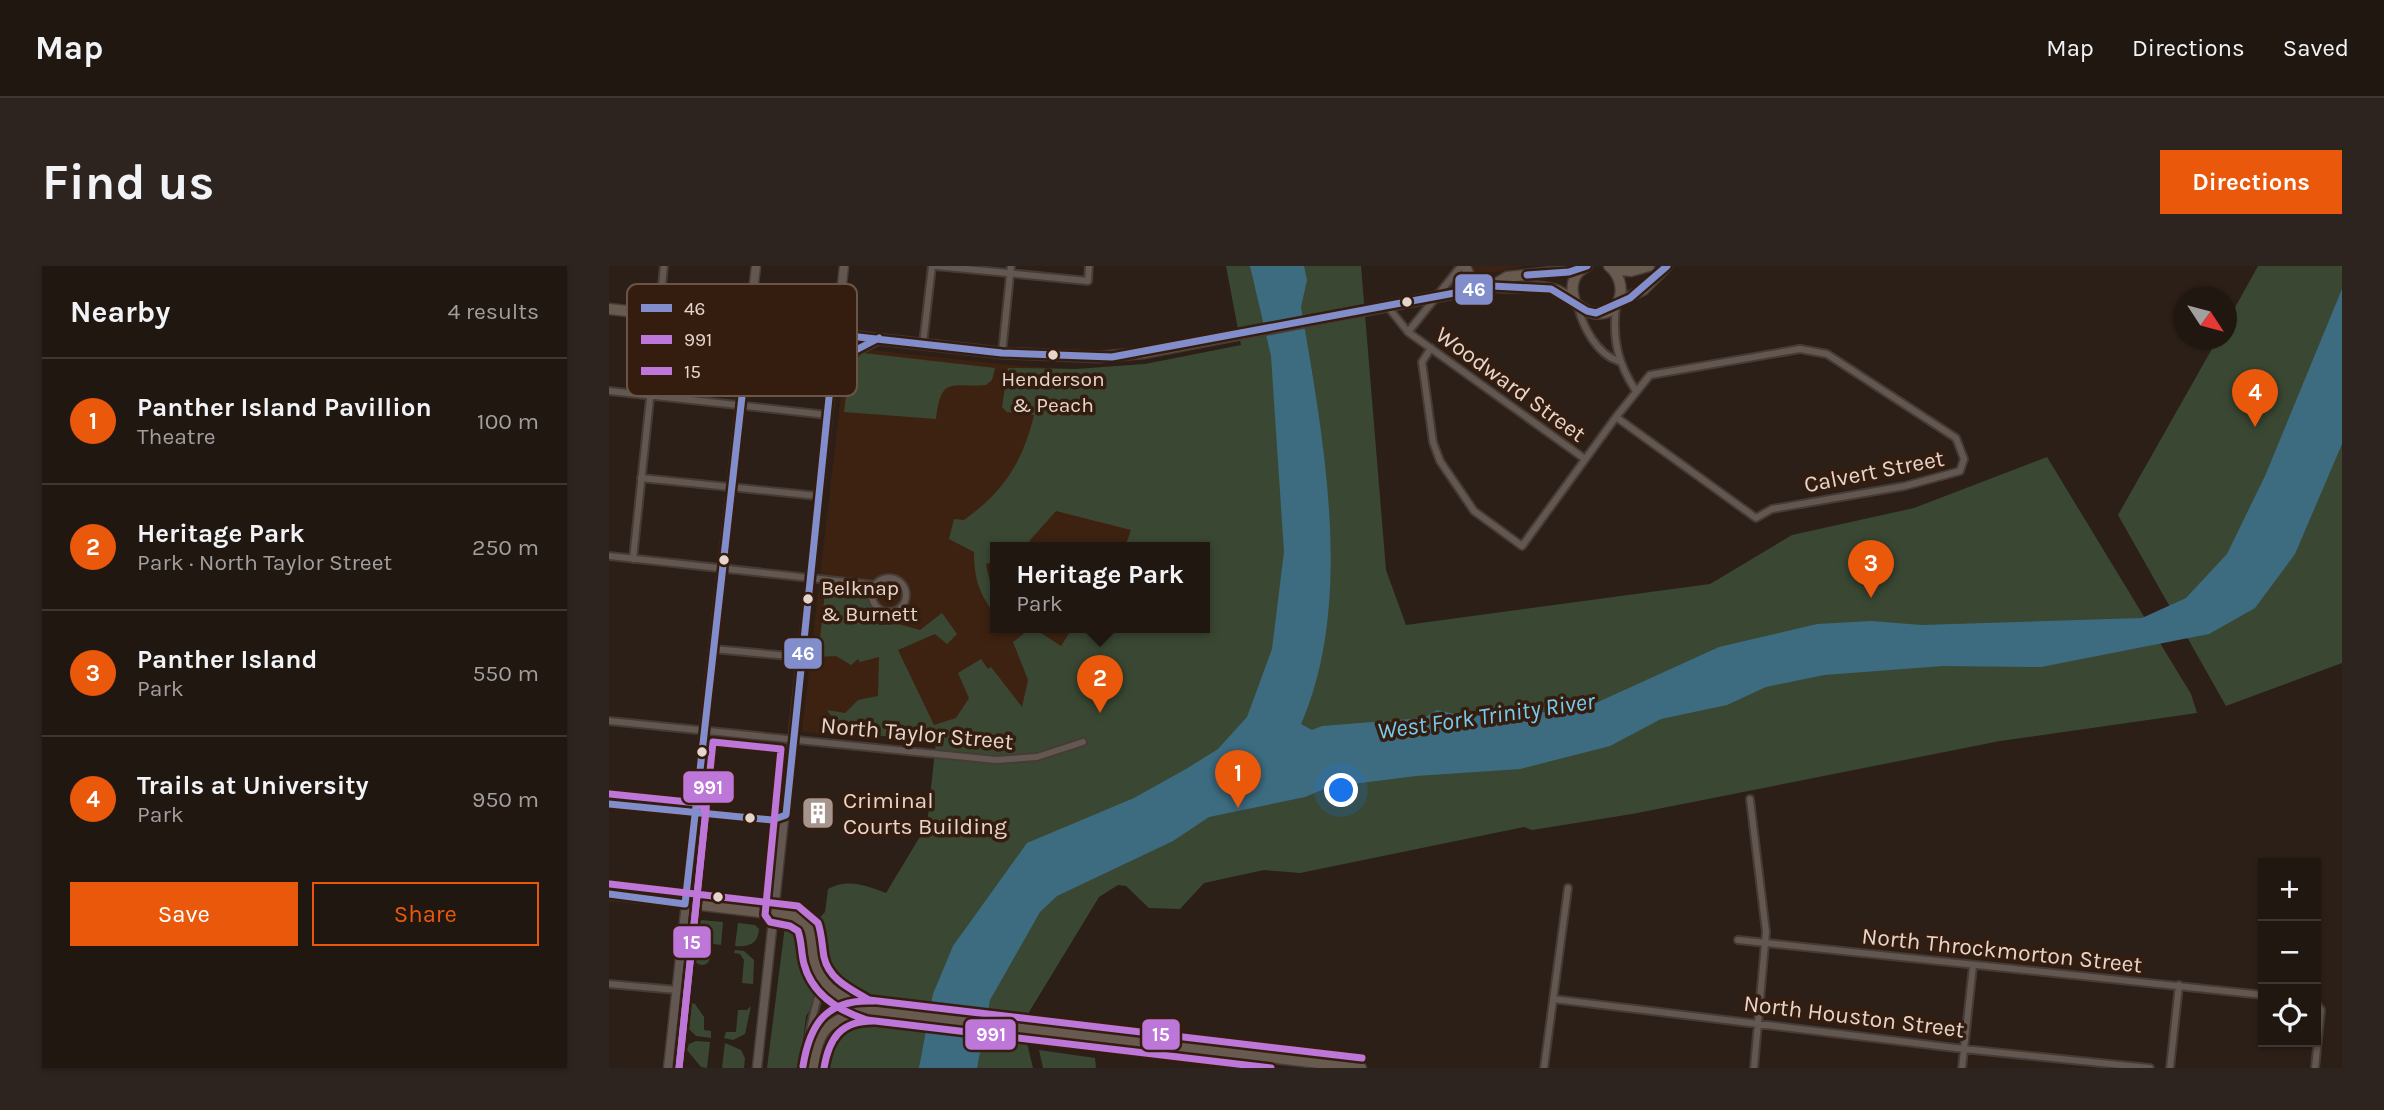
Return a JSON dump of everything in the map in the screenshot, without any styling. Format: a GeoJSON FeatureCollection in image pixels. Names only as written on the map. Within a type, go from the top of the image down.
{"type":"FeatureCollection","features":[{"type":"Feature","properties":{"kind":"main road"},"geometry":{"type":"LineString","coordinates":[[754,284],[756,266]]}},
{"type":"Feature","properties":{"kind":"main road"},"geometry":{"type":"LineString","coordinates":[[842,284],[844,266]]}},
{"type":"Feature","properties":{"kind":"main road"},"geometry":{"type":"LineString","coordinates":[[1463,266],[1470,277],[1489,287]]}},
{"type":"Feature","properties":{"kind":"main road"},"geometry":{"type":"LineString","coordinates":[[1611,267],[1631,271],[1649,266]]}},
{"type":"Feature","properties":{"kind":"main road"},"geometry":{"type":"LineString","coordinates":[[857,334],[1002,353],[1099,357],[1143,353],[1489,287],[1544,287],[1561,292],[1585,310],[1602,313],[1643,290],[1667,266]]}},
{"type":"Feature","properties":{"kind":"main road"},"geometry":{"type":"LineString","coordinates":[[1489,287],[1507,277],[1583,267]]}},
{"type":"Feature","properties":{"kind":"main road"},"geometry":{"type":"LineString","coordinates":[[1577,304],[1572,289],[1583,267]]}},
{"type":"Feature","properties":{"kind":"main road"},"geometry":{"type":"LineString","coordinates":[[1611,267],[1622,286],[1617,304]]}},
{"type":"Feature","properties":{"kind":"main road"},"geometry":{"type":"LineString","coordinates":[[609,309],[627,311]]}},
{"type":"Feature","properties":{"kind":"main road"},"geometry":{"type":"LineString","coordinates":[[857,349],[879,338]]}},
{"type":"Feature","properties":{"kind":"main road"},"geometry":{"type":"LineString","coordinates":[[703,735],[741,396]]}},
{"type":"Feature","properties":{"kind":"main road"},"geometry":{"type":"LineString","coordinates":[[757,1068],[770,913],[786,815],[829,396]]}},
{"type":"Feature","properties":{"kind":"main road"},"geometry":{"type":"LineString","coordinates":[[668,1068],[697,803]]}},
{"type":"Feature","properties":{"kind":"main road"},"geometry":{"type":"LineString","coordinates":[[609,804],[772,820],[786,815]]}},
{"type":"Feature","properties":{"kind":"main road"},"geometry":{"type":"LineString","coordinates":[[609,894],[794,916],[806,924],[815,965],[822,979],[838,996],[867,1010],[1361,1068]]}},
{"type":"Feature","properties":{"kind":"main road"},"geometry":{"type":"LineString","coordinates":[[813,1066],[816,1045],[827,1026],[839,1018],[867,1010]]}},
{"type":"Feature","properties":{"kind":"street"},"geometry":{"type":"LineString","coordinates":[[662,284],[664,266]]}},
{"type":"Feature","properties":{"kind":"street"},"geometry":{"type":"LineString","coordinates":[[923,344],[934,266],[1011,270],[1088,281],[1089,266]]}},
{"type":"Feature","properties":{"kind":"street"},"geometry":{"type":"LineString","coordinates":[[1408,332],[1463,266]]}},
{"type":"Feature","properties":{"kind":"street"},"geometry":{"type":"LineString","coordinates":[[1002,353],[1011,270]]}},
{"type":"Feature","properties":{"kind":"street"},"geometry":{"type":"LineString","coordinates":[[1577,304],[1592,338],[1610,358],[1618,361]]}},
{"type":"Feature","properties":{"kind":"street"},"geometry":{"type":"LineString","coordinates":[[1617,304],[1614,332],[1618,361],[1636,391]]}},
{"type":"Feature","properties":{"kind":"street","name":"Woodward Street"},"geometry":{"type":"LineString","coordinates":[[1388,307],[1408,332],[1585,459]]}},
{"type":"Feature","properties":{"kind":"street","name":"Calvert Street"},"geometry":{"type":"LineString","coordinates":[[1431,348],[1422,362],[1433,442],[1440,461],[1474,511],[1522,546],[1616,417],[1650,375],[1800,349],[1822,352],[1956,438],[1964,463],[1957,474],[1772,509],[1756,518],[1616,417]]}},
{"type":"Feature","properties":{"kind":"street"},"geometry":{"type":"LineString","coordinates":[[609,391],[627,393]]}},
{"type":"Feature","properties":{"kind":"street"},"geometry":{"type":"LineString","coordinates":[[633,559],[650,396],[827,415]]}},
{"type":"Feature","properties":{"kind":"street"},"geometry":{"type":"LineString","coordinates":[[641,478],[818,496]]}},
{"type":"Feature","properties":{"kind":"street"},"geometry":{"type":"LineString","coordinates":[[609,556],[875,585],[885,578],[897,579],[906,594],[903,605],[887,612],[877,607],[872,596],[875,585]]}},
{"type":"Feature","properties":{"kind":"street"},"geometry":{"type":"LineString","coordinates":[[713,649],[801,657]]}},
{"type":"Feature","properties":{"kind":"street","name":"North Taylor Street"},"geometry":{"type":"LineString","coordinates":[[609,721],[703,735],[793,740],[1010,760],[1047,755],[1083,742]]}},
{"type":"Feature","properties":{"kind":"street"},"geometry":{"type":"LineString","coordinates":[[1751,799],[1766,943],[1754,1068]]}},
{"type":"Feature","properties":{"kind":"street"},"geometry":{"type":"LineString","coordinates":[[770,913],[774,834],[772,820]]}},
{"type":"Feature","properties":{"kind":"street"},"geometry":{"type":"LineString","coordinates":[[1545,1068],[1568,888]]}},
{"type":"Feature","properties":{"kind":"street","name":"North Throckmorton Street"},"geometry":{"type":"LineString","coordinates":[[1738,940],[2258,994]]}},
{"type":"Feature","properties":{"kind":"street"},"geometry":{"type":"LineString","coordinates":[[1962,1068],[1973,966]]}},
{"type":"Feature","properties":{"kind":"street"},"geometry":{"type":"LineString","coordinates":[[813,1066],[808,1052],[812,1018],[818,1006],[822,979]]}},
{"type":"Feature","properties":{"kind":"street"},"geometry":{"type":"LineString","coordinates":[[609,984],[677,989]]}},
{"type":"Feature","properties":{"kind":"street"},"geometry":{"type":"LineString","coordinates":[[2170,1068],[2179,985]]}},
{"type":"Feature","properties":{"kind":"street","name":"North Houston Street"},"geometry":{"type":"LineString","coordinates":[[1553,999],[1964,1049],[2150,1068]]}},
{"type":"Feature","properties":{"kind":"street"},"geometry":{"type":"LineString","coordinates":[[2315,1068],[2317,1047]]}},
{"type":"Feature","properties":{"kind":"shaded area"},"geometry":{"type":"Polygon","coordinates":[[[1472,266],[1525,266],[1485,274],[1474,272],[1472,266]]]}},
{"type":"Feature","properties":{"kind":"shaded area"},"geometry":{"type":"Polygon","coordinates":[[[870,350],[1020,366],[1076,369],[1145,364],[1148,542],[990,542],[990,633],[1085,633],[1018,729],[831,736],[802,731],[841,396],[857,396],[857,355],[870,350]]]}},
{"type":"Feature","properties":{"kind":"green space"},"geometry":{"type":"Polygon","coordinates":[[[1226,266],[1361,266],[1386,570],[1406,625],[1710,584],[1792,535],[1914,508],[2047,457],[2191,694],[2197,713],[2000,741],[1632,814],[1532,830],[1524,827],[1300,873],[1264,870],[1204,883],[1180,909],[1149,908],[1126,886],[1118,885],[1099,897],[1026,1017],[870,1002],[840,990],[832,982],[828,972],[816,922],[825,912],[828,889],[842,884],[857,884],[886,893],[927,825],[936,741],[851,733],[840,728],[827,710],[845,713],[858,700],[878,696],[879,657],[860,662],[858,659],[851,665],[836,656],[818,657],[826,584],[865,589],[879,625],[898,624],[920,630],[942,613],[957,634],[947,644],[935,634],[898,650],[934,725],[956,718],[969,698],[958,673],[981,659],[988,669],[991,667],[1022,707],[1028,680],[1013,642],[1024,633],[1041,633],[1061,646],[1069,633],[1210,633],[1210,542],[1127,542],[1131,530],[1056,511],[1028,542],[990,542],[990,563],[986,564],[990,582],[990,607],[979,585],[974,552],[949,539],[954,519],[964,520],[990,498],[1009,475],[1024,447],[1034,415],[1007,412],[1002,407],[1008,368],[1076,369],[1145,364],[1241,345],[1226,266]]]}},
{"type":"Feature","properties":{"kind":"green space"},"geometry":{"type":"Polygon","coordinates":[[[2258,266],[2342,266],[2342,663],[2226,706],[2118,515],[2211,350],[2237,350],[2237,304],[2258,266]]]}},
{"type":"Feature","properties":{"kind":"green space"},"geometry":{"type":"Polygon","coordinates":[[[863,353],[995,368],[992,380],[986,385],[957,385],[945,390],[938,405],[936,419],[844,412],[846,396],[857,396],[857,358],[863,353]]]}},
{"type":"Feature","properties":{"kind":"green space"},"geometry":{"type":"Polygon","coordinates":[[[701,920],[723,922],[721,945],[706,943],[700,938],[697,926],[701,920]]]}},
{"type":"Feature","properties":{"kind":"green space"},"geometry":{"type":"Polygon","coordinates":[[[738,923],[755,925],[759,929],[752,944],[735,946],[738,923]]]}},
{"type":"Feature","properties":{"kind":"green space"},"geometry":{"type":"Polygon","coordinates":[[[785,926],[800,929],[806,941],[807,961],[817,985],[814,1004],[806,1016],[800,1068],[767,1068],[785,926]]]}},
{"type":"Feature","properties":{"kind":"green space"},"geometry":{"type":"Polygon","coordinates":[[[702,949],[708,951],[708,963],[702,965],[696,963],[694,957],[696,951],[702,949]]]}},
{"type":"Feature","properties":{"kind":"green space"},"geometry":{"type":"Polygon","coordinates":[[[735,950],[744,951],[754,960],[753,984],[742,983],[744,960],[740,954],[734,953],[735,950]]]}},
{"type":"Feature","properties":{"kind":"green space"},"geometry":{"type":"Polygon","coordinates":[[[688,1002],[695,1004],[704,1017],[704,1030],[711,1031],[711,1038],[696,1036],[688,1028],[688,1002]]]}},
{"type":"Feature","properties":{"kind":"green space"},"geometry":{"type":"Polygon","coordinates":[[[751,1006],[745,1034],[733,1040],[724,1038],[726,1032],[736,1032],[738,1010],[747,1010],[751,1006]]]}},
{"type":"Feature","properties":{"kind":"green space"},"geometry":{"type":"Polygon","coordinates":[[[861,1018],[1026,1039],[1033,1068],[818,1068],[829,1034],[842,1023],[861,1018]]]}},
{"type":"Feature","properties":{"kind":"green space"},"geometry":{"type":"Polygon","coordinates":[[[696,1041],[710,1042],[707,1068],[701,1067],[687,1050],[689,1044],[696,1041]]]}},
{"type":"Feature","properties":{"kind":"green space"},"geometry":{"type":"Polygon","coordinates":[[[725,1043],[741,1050],[745,1058],[744,1068],[722,1068],[725,1043]]]}},
{"type":"Feature","properties":{"kind":"green space"},"geometry":{"type":"Polygon","coordinates":[[[1039,1050],[1095,1058],[1096,1068],[1043,1068],[1039,1050]]]}},
{"type":"Feature","properties":{"kind":"water","name":"West Fork Trinity River"},"geometry":{"type":"Polygon","coordinates":[[[1250,266],[1304,266],[1307,280],[1301,307],[1325,463],[1331,572],[1327,625],[1317,676],[1301,724],[1312,730],[1322,726],[1424,718],[1437,710],[1463,716],[1511,716],[1587,707],[1719,647],[1817,624],[1871,621],[1921,625],[2142,618],[2186,598],[2227,554],[2265,476],[2342,289],[2342,444],[2295,554],[2255,608],[2209,634],[2041,667],[1943,666],[1824,675],[1766,687],[1727,705],[1661,719],[1610,746],[1520,769],[1416,776],[1329,787],[1305,797],[1209,817],[1173,841],[1057,896],[1040,912],[990,1000],[977,1068],[919,1068],[933,994],[953,946],[1027,843],[1134,798],[1186,769],[1218,749],[1247,717],[1272,649],[1284,552],[1271,356],[1250,266]]]}},
{"type":"Feature","properties":{"kind":"tunnel"},"geometry":{"type":"LineString","coordinates":[[697,803],[703,739]]}},
{"type":"Feature","properties":{"kind":"transit line","name":"46"},"geometry":{"type":"LineString","coordinates":[[1527,275],[1569,272],[1587,266]]}},
{"type":"Feature","properties":{"kind":"transit line","name":"46"},"geometry":{"type":"LineString","coordinates":[[857,337],[1002,353],[1112,357],[1492,286],[1551,289],[1587,311],[1596,313],[1630,298],[1667,266]]}},
{"type":"Feature","properties":{"kind":"transit line","name":"46"},"geometry":{"type":"LineString","coordinates":[[857,349],[879,338]]}},
{"type":"Feature","properties":{"kind":"transit line","name":"46"},"geometry":{"type":"LineString","coordinates":[[609,894],[685,904],[742,396]]}},
{"type":"Feature","properties":{"kind":"transit line","name":"46"},"geometry":{"type":"LineString","coordinates":[[609,804],[772,820],[786,815],[829,396]]}},
{"type":"Feature","properties":{"kind":"transit line","name":"991"},"geometry":{"type":"LineString","coordinates":[[679,1068],[713,742],[781,749],[765,915],[770,922],[790,926],[798,931],[803,960],[813,984],[828,1000],[846,1012],[867,1020],[1271,1068]]}},
{"type":"Feature","properties":{"kind":"transit line","name":"15"},"geometry":{"type":"LineString","coordinates":[[610,794],[698,803],[706,810],[679,1068]]}},
{"type":"Feature","properties":{"kind":"transit line","name":"15"},"geometry":{"type":"LineString","coordinates":[[610,884],[798,906],[818,923],[824,957],[831,972],[842,983],[869,1000],[1362,1058]]}},
{"type":"Feature","properties":{"kind":"transit line","name":"15"},"geometry":{"type":"LineString","coordinates":[[803,1066],[810,1037],[823,1017],[844,1004],[873,1001]]}},
{"type":"Feature","properties":{"kind":"transit line","name":"991"},"geometry":{"type":"LineString","coordinates":[[824,1068],[829,1048],[838,1033],[853,1024],[873,1021]]}},
{"type":"Feature","properties":{"kind":"place","name":"Henderson & Peach"},"geometry":{"type":"Point","coordinates":[1053,355]}},
{"type":"Feature","properties":{"kind":"place","name":"Trails at University"},"geometry":{"type":"Point","coordinates":[2255,427]}},
{"type":"Feature","properties":{"kind":"place","name":"Panther Island"},"geometry":{"type":"Point","coordinates":[1871,598]}},
{"type":"Feature","properties":{"kind":"place","name":"Belknap & Burnett"},"geometry":{"type":"Point","coordinates":[808,599]}},
{"type":"Feature","properties":{"kind":"place","name":"Heritage Park"},"geometry":{"type":"Point","coordinates":[1100,713]}},
{"type":"Feature","properties":{"kind":"place","name":"Panther Island Pavillion"},"geometry":{"type":"Point","coordinates":[1238,808]}},
{"type":"Feature","properties":{"kind":"place","name":"Criminal Courts Building"},"geometry":{"type":"Point","coordinates":[818,813]}}]}
